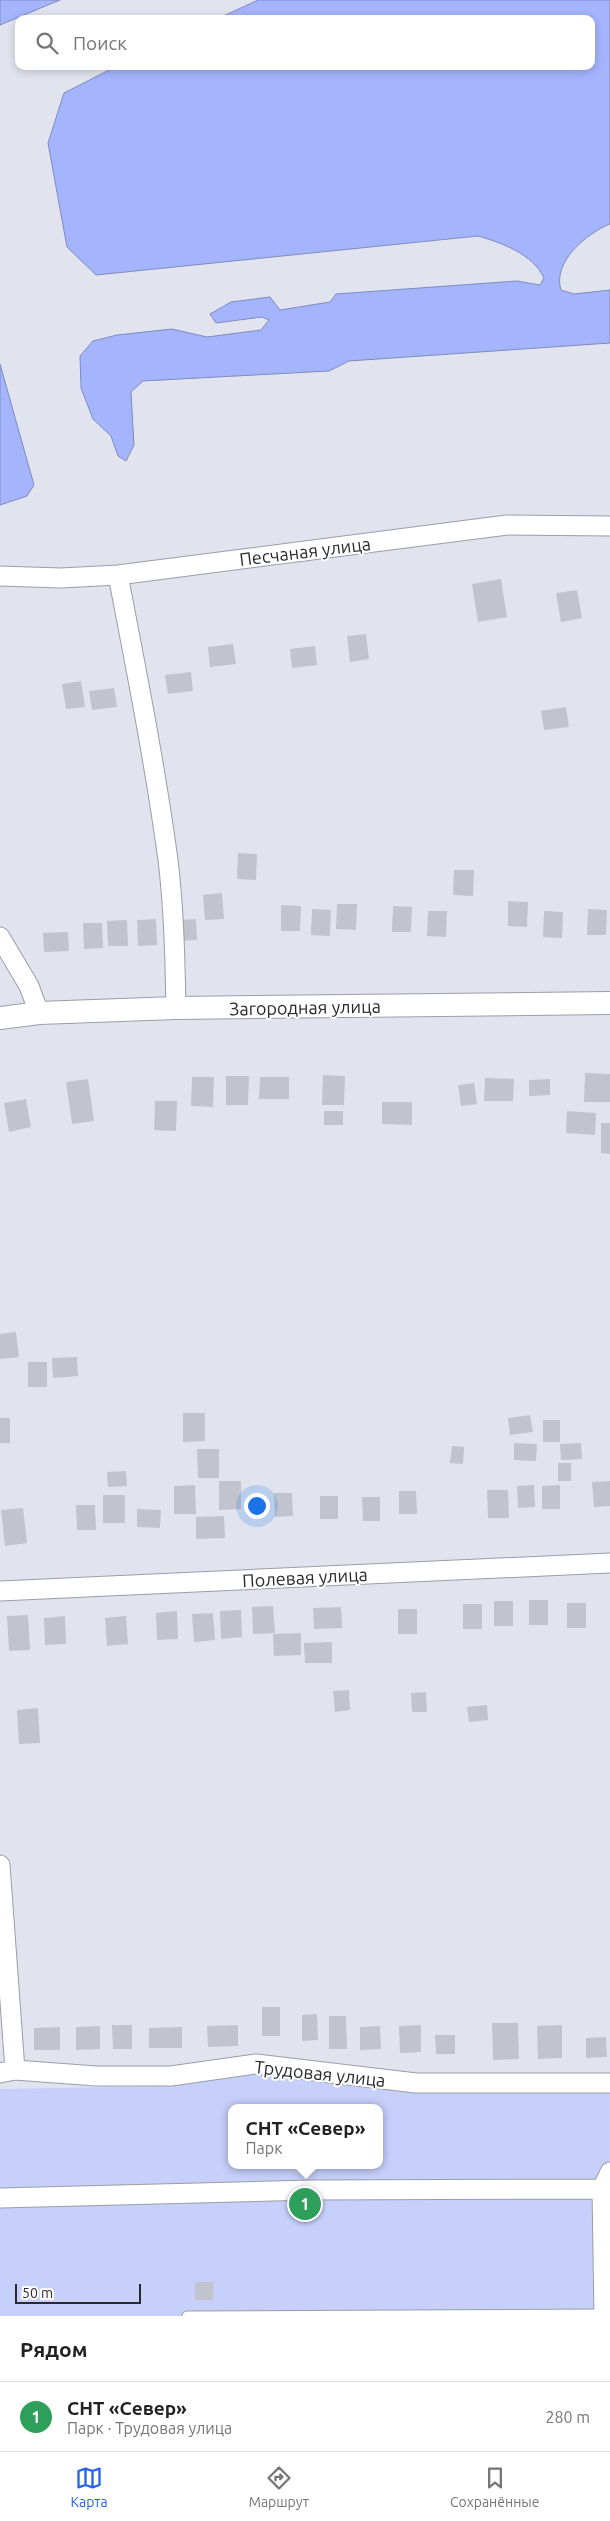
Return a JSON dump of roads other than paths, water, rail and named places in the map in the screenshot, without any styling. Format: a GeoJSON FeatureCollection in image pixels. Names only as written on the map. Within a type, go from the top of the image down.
{"type":"FeatureCollection","features":[{"type":"Feature","properties":{"kind":"street","name":"Песчаная улица"},"geometry":{"type":"LineString","coordinates":[[0,576],[62,578],[118,575],[508,525],[610,526]]}},
{"type":"Feature","properties":{"kind":"street"},"geometry":{"type":"LineString","coordinates":[[118,575],[141,696],[168,860],[173,920],[176,1008]]}},
{"type":"Feature","properties":{"kind":"street"},"geometry":{"type":"LineString","coordinates":[[0,937],[29,986],[40,1013]]}},
{"type":"Feature","properties":{"kind":"street","name":"Загородная улица"},"geometry":{"type":"LineString","coordinates":[[0,1018],[40,1013],[176,1008],[610,1003]]}},
{"type":"Feature","properties":{"kind":"street","name":"Полевая улица"},"geometry":{"type":"LineString","coordinates":[[0,1591],[610,1563]]}},
{"type":"Feature","properties":{"kind":"street"},"geometry":{"type":"LineString","coordinates":[[0,1865],[8,2072]]}},
{"type":"Feature","properties":{"kind":"street","name":"Трудовая улица"},"geometry":{"type":"LineString","coordinates":[[8,2072],[96,2076],[171,2076],[256,2064],[416,2083],[610,2083]]}},
{"type":"Feature","properties":{"kind":"street"},"geometry":{"type":"LineString","coordinates":[[604,2315],[606,2189],[610,2172]]}},
{"type":"Feature","properties":{"kind":"street"},"geometry":{"type":"LineString","coordinates":[[0,2198],[310,2190],[606,2189]]}},
{"type":"Feature","properties":{"kind":"lane"},"geometry":{"type":"LineString","coordinates":[[187,2316],[604,2315]]}},
{"type":"Feature","properties":{"kind":"water"},"geometry":{"type":"Polygon","coordinates":[[[0,0],[60,0],[24,15],[15,15],[15,19],[0,25],[0,0]]]}},
{"type":"Feature","properties":{"kind":"water"},"geometry":{"type":"Polygon","coordinates":[[[258,0],[610,0],[610,224],[582,241],[566,259],[560,279],[561,290],[574,294],[610,290],[610,343],[349,361],[329,371],[143,381],[131,392],[134,445],[126,461],[118,456],[111,436],[93,419],[81,388],[80,356],[93,341],[117,335],[172,329],[207,337],[261,330],[269,320],[262,317],[216,323],[210,314],[231,302],[270,297],[280,310],[330,302],[336,294],[517,281],[540,285],[544,278],[525,256],[507,246],[478,236],[96,275],[67,247],[48,143],[64,93],[109,70],[595,70],[595,15],[226,15],[258,0]]]}},
{"type":"Feature","properties":{"kind":"water"},"geometry":{"type":"Polygon","coordinates":[[[0,364],[34,485],[27,496],[0,505],[0,364]]]}},
{"type":"Feature","properties":{"kind":"place","name":"СНТ «Север»"},"geometry":{"type":"Point","coordinates":[305,2204]}}]}
